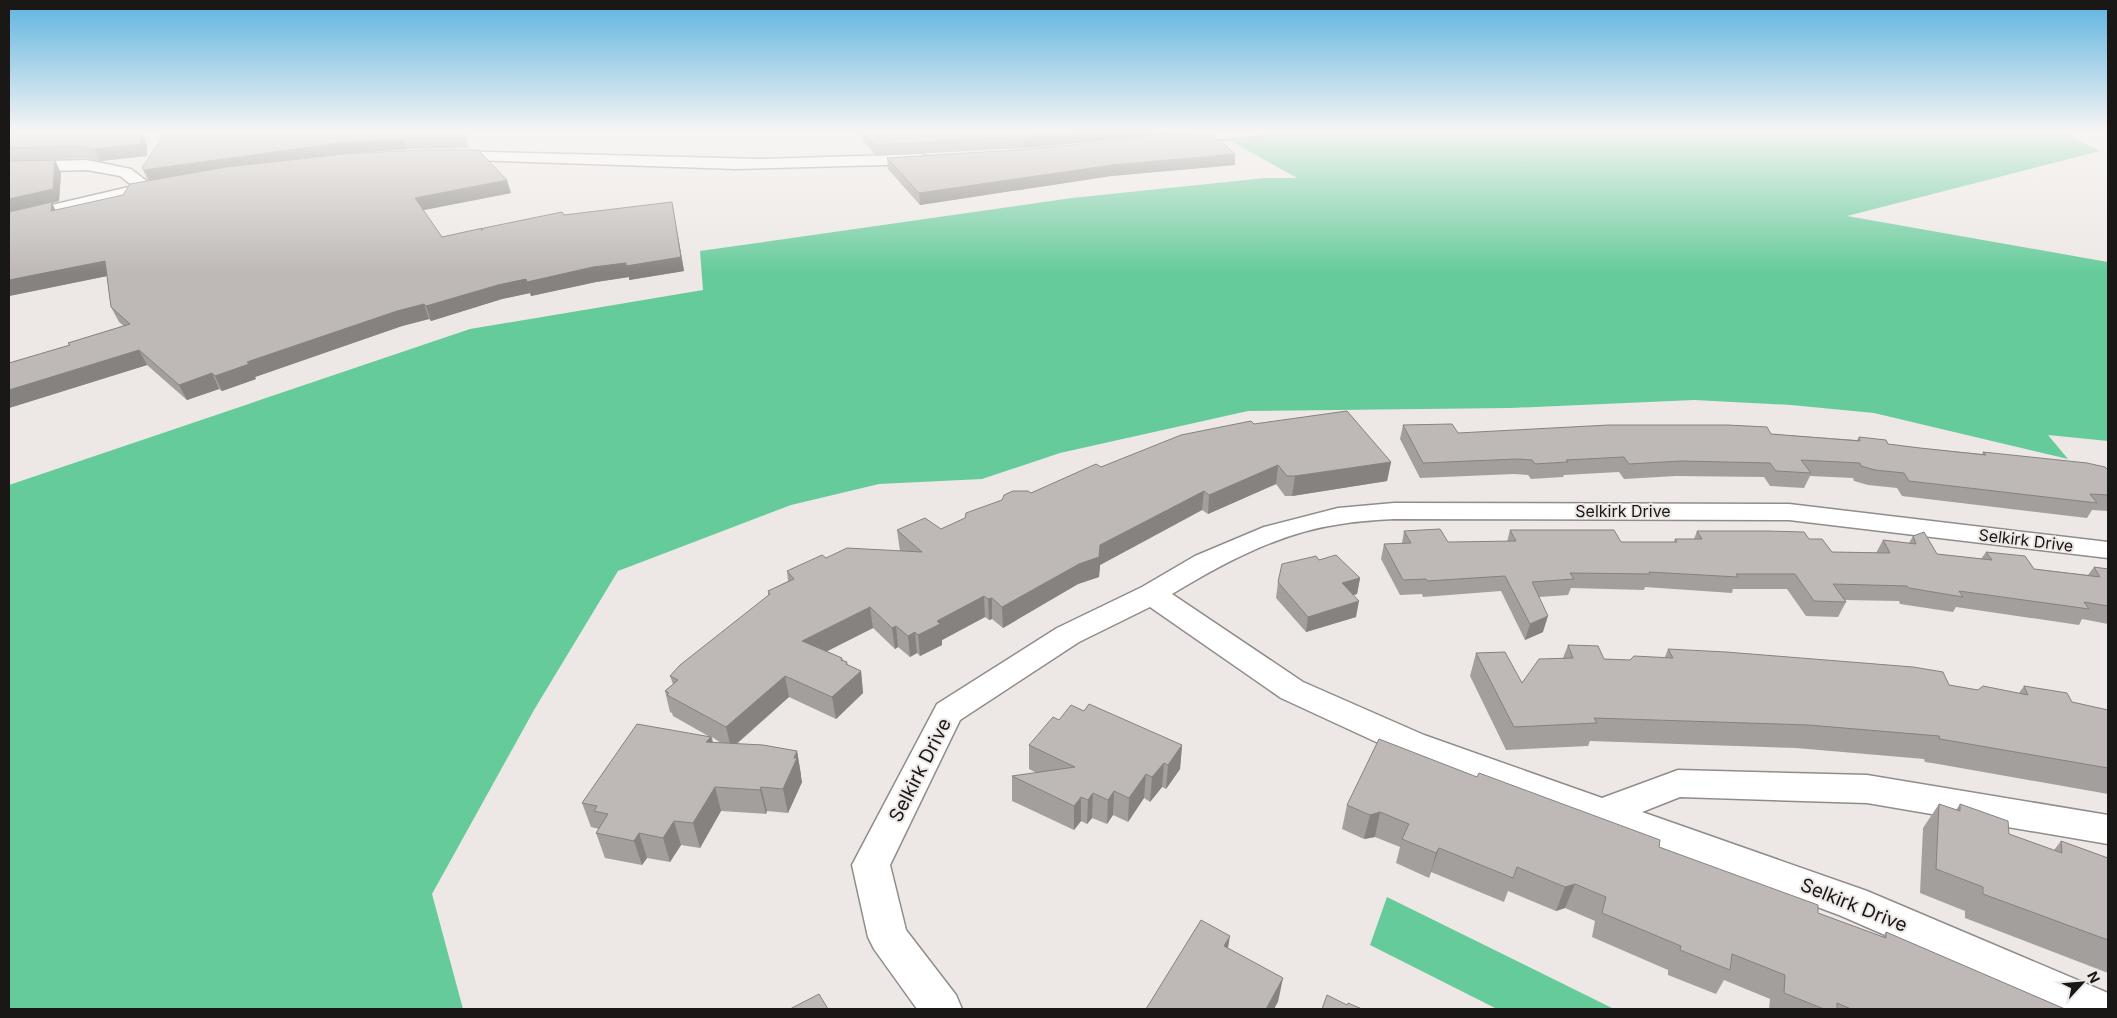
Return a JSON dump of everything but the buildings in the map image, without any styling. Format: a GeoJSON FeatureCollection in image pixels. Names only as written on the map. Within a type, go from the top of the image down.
{"type":"FeatureCollection","features":[{"type":"Feature","properties":{"kind":"street"},"geometry":{"type":"LineString","coordinates":[[132,178],[146,188]]}},
{"type":"Feature","properties":{"kind":"street"},"geometry":{"type":"LineString","coordinates":[[9,220],[146,188],[184,182]]}},
{"type":"Feature","properties":{"kind":"street","name":"Selkirk Drive"},"geometry":{"type":"LineString","coordinates":[[941,1009],[888,937],[871,865],[948,712],[1068,635],[1152,594],[1205,562],[1274,533],[1338,516],[1394,511],[1789,512],[2108,550]]}},
{"type":"Feature","properties":{"kind":"street","name":"Selkirk Drive"},"geometry":{"type":"LineString","coordinates":[[1152,594],[1292,690],[1412,744],[1853,903],[2100,1009]]}},
{"type":"Feature","properties":{"kind":"street"},"geometry":{"type":"LineString","coordinates":[[1604,812],[1678,783],[1867,789],[2108,829]]}},
{"type":"Feature","properties":{"kind":"green space"},"geometry":{"type":"Polygon","coordinates":[[[1265,178],[1997,178],[1847,216],[2108,262],[2108,441],[2048,435],[2068,459],[1874,413],[1791,405],[1694,400],[1510,408],[1248,411],[1060,453],[982,479],[879,484],[791,505],[618,571],[534,710],[432,894],[463,1009],[9,1009],[9,485],[470,329],[703,290],[700,251],[1072,198],[1265,178]]]}},
{"type":"Feature","properties":{"kind":"green space"},"geometry":{"type":"Polygon","coordinates":[[[1387,897],[1614,1009],[1497,1009],[1370,945],[1387,897]]]}}]}
